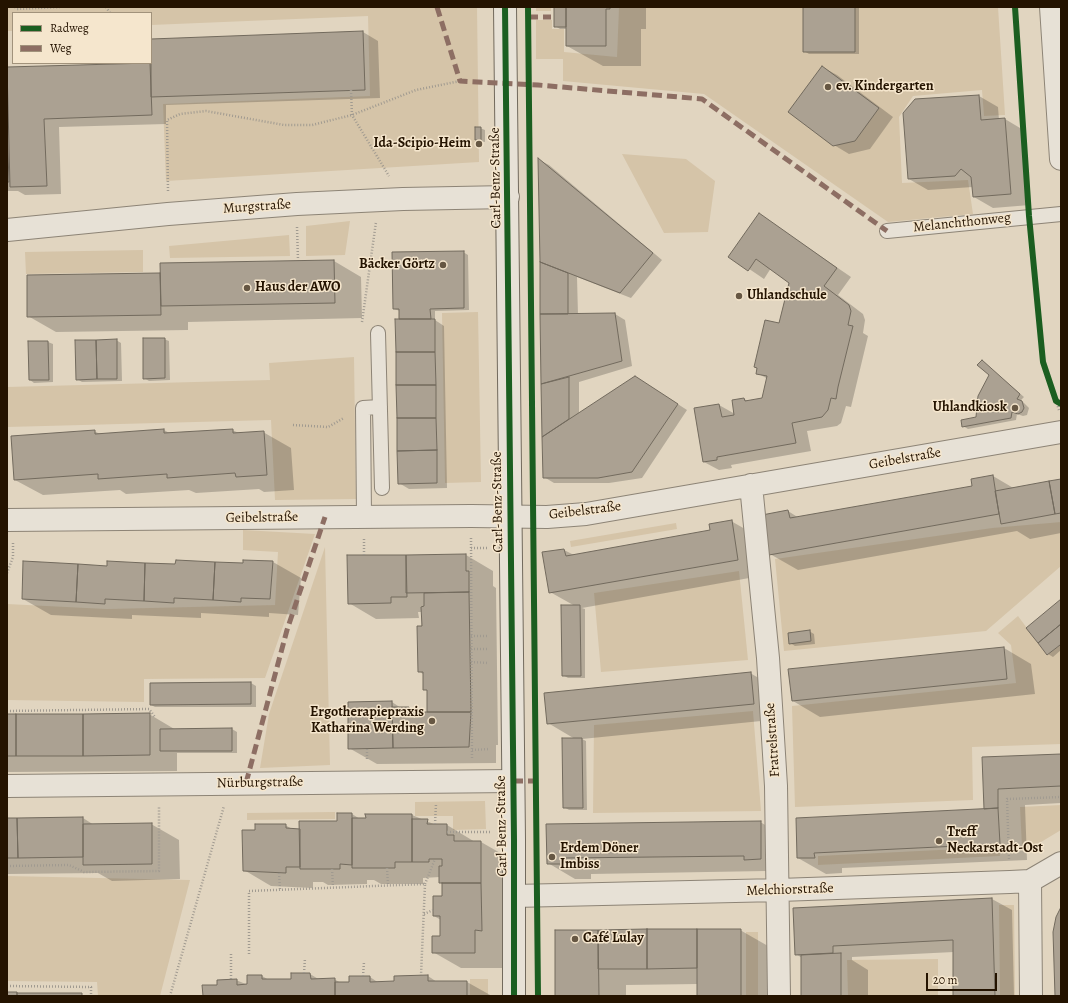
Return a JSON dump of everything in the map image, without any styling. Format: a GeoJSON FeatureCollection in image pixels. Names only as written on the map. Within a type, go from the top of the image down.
{"type":"FeatureCollection","features":[{"type":"Feature","properties":{"kind":"street","name":"Carl-Benz-Straße"},"geometry":{"type":"LineString","coordinates":[[505,7],[508,197],[514,996]]}},
{"type":"Feature","properties":{"kind":"street"},"geometry":{"type":"LineString","coordinates":[[1051,7],[1061,159]]}},
{"type":"Feature","properties":{"kind":"street","name":"Murgstraße"},"geometry":{"type":"LineString","coordinates":[[7,230],[168,214],[297,204],[403,199],[508,197]]}},
{"type":"Feature","properties":{"kind":"street","name":"Geibelstraße"},"geometry":{"type":"LineString","coordinates":[[10,520],[364,516],[534,516],[586,514],[1061,432]]}},
{"type":"Feature","properties":{"kind":"street","name":"Fratrelstraße"},"geometry":{"type":"LineString","coordinates":[[751,485],[768,658],[776,786],[779,890],[779,996]]}},
{"type":"Feature","properties":{"kind":"street","name":"Nürburgstraße"},"geometry":{"type":"LineString","coordinates":[[7,786],[513,781]]}},
{"type":"Feature","properties":{"kind":"street","name":"Melchiorstraße"},"geometry":{"type":"LineString","coordinates":[[514,896],[779,890],[1020,881],[1061,863]]}},
{"type":"Feature","properties":{"kind":"street"},"geometry":{"type":"LineString","coordinates":[[1020,881],[1031,996]]}},
{"type":"Feature","properties":{"kind":"lane","name":"Melanchthonweg"},"geometry":{"type":"LineString","coordinates":[[887,231],[1061,214]]}},
{"type":"Feature","properties":{"kind":"lane"},"geometry":{"type":"LineString","coordinates":[[378,333],[382,488]]}},
{"type":"Feature","properties":{"kind":"lane"},"geometry":{"type":"LineString","coordinates":[[364,516],[363,408],[380,407]]}},
{"type":"Feature","properties":{"kind":"path"},"geometry":{"type":"LineString","coordinates":[[15,7],[17,9],[60,7]]}},
{"type":"Feature","properties":{"kind":"path"},"geometry":{"type":"LineString","coordinates":[[168,214],[167,120],[180,114],[206,111],[284,125],[312,125],[352,115],[416,90],[460,81]]}},
{"type":"Feature","properties":{"kind":"path"},"geometry":{"type":"LineString","coordinates":[[351,90],[352,115],[403,199]]}},
{"type":"Feature","properties":{"kind":"path"},"geometry":{"type":"LineString","coordinates":[[362,330],[379,200]]}},
{"type":"Feature","properties":{"kind":"path"},"geometry":{"type":"LineString","coordinates":[[297,204],[298,260]]}},
{"type":"Feature","properties":{"kind":"path"},"geometry":{"type":"LineString","coordinates":[[1061,399],[1056,401],[1061,417]]}},
{"type":"Feature","properties":{"kind":"path"},"geometry":{"type":"LineString","coordinates":[[293,425],[328,428],[363,408]]}},
{"type":"Feature","properties":{"kind":"path"},"geometry":{"type":"LineString","coordinates":[[471,516],[470,636],[472,781]]}},
{"type":"Feature","properties":{"kind":"path"},"geometry":{"type":"LineString","coordinates":[[7,573],[13,557],[10,520]]}},
{"type":"Feature","properties":{"kind":"path"},"geometry":{"type":"LineString","coordinates":[[471,548],[487,548]]}},
{"type":"Feature","properties":{"kind":"path"},"geometry":{"type":"LineString","coordinates":[[470,636],[488,636]]}},
{"type":"Feature","properties":{"kind":"path"},"geometry":{"type":"LineString","coordinates":[[471,649],[488,649]]}},
{"type":"Feature","properties":{"kind":"path"},"geometry":{"type":"LineString","coordinates":[[471,662],[488,662]]}},
{"type":"Feature","properties":{"kind":"path"},"geometry":{"type":"LineString","coordinates":[[7,710],[149,709],[155,717]]}},
{"type":"Feature","properties":{"kind":"path"},"geometry":{"type":"LineString","coordinates":[[472,750],[490,749]]}},
{"type":"Feature","properties":{"kind":"path"},"geometry":{"type":"LineString","coordinates":[[7,866],[68,865],[84,872],[159,871],[159,784]]}},
{"type":"Feature","properties":{"kind":"path"},"geometry":{"type":"LineString","coordinates":[[170,996],[230,784]]}},
{"type":"Feature","properties":{"kind":"path"},"geometry":{"type":"LineString","coordinates":[[1020,881],[1007,799],[1061,797]]}},
{"type":"Feature","properties":{"kind":"path"},"geometry":{"type":"LineString","coordinates":[[447,832],[491,832]]}},
{"type":"Feature","properties":{"kind":"path"},"geometry":{"type":"LineString","coordinates":[[421,975],[425,884],[435,859]]}},
{"type":"Feature","properties":{"kind":"path"},"geometry":{"type":"LineString","coordinates":[[387,868],[388,885]]}},
{"type":"Feature","properties":{"kind":"path"},"geometry":{"type":"LineString","coordinates":[[332,869],[333,887]]}},
{"type":"Feature","properties":{"kind":"path"},"geometry":{"type":"LineString","coordinates":[[279,873],[280,889]]}},
{"type":"Feature","properties":{"kind":"path"},"geometry":{"type":"LineString","coordinates":[[249,954],[249,891],[425,884]]}},
{"type":"Feature","properties":{"kind":"path"},"geometry":{"type":"LineString","coordinates":[[424,914],[433,910]]}},
{"type":"Feature","properties":{"kind":"path"},"geometry":{"type":"LineString","coordinates":[[231,953],[231,979]]}},
{"type":"Feature","properties":{"kind":"path"},"geometry":{"type":"LineString","coordinates":[[304,973],[305,958]]}},
{"type":"Feature","properties":{"kind":"path"},"geometry":{"type":"LineString","coordinates":[[363,976],[364,962]]}},
{"type":"Feature","properties":{"kind":"path"},"geometry":{"type":"LineString","coordinates":[[7,986],[91,987],[91,996]]}},
{"type":"Feature","properties":{"kind":"shaded area"},"geometry":{"type":"Polygon","coordinates":[[[7,7],[477,7],[479,162],[166,181],[163,104],[370,96],[368,16],[152,25],[152,12],[12,12],[12,31],[7,31],[7,7]]]}},
{"type":"Feature","properties":{"kind":"shaded area"},"geometry":{"type":"Polygon","coordinates":[[[536,7],[551,7],[551,11],[536,11],[536,7]]]}},
{"type":"Feature","properties":{"kind":"shaded area"},"geometry":{"type":"Polygon","coordinates":[[[619,7],[998,7],[1005,115],[984,116],[982,90],[913,96],[899,117],[902,183],[968,180],[973,214],[888,222],[704,94],[563,81],[563,59],[536,59],[536,20],[552,20],[552,29],[564,29],[564,52],[617,57],[619,7]]]}},
{"type":"Feature","properties":{"kind":"shaded area"},"geometry":{"type":"Polygon","coordinates":[[[622,154],[686,159],[715,181],[708,232],[664,233],[622,154]]]}},
{"type":"Feature","properties":{"kind":"shaded area"},"geometry":{"type":"Polygon","coordinates":[[[350,221],[345,255],[306,256],[306,226],[350,221]]]}},
{"type":"Feature","properties":{"kind":"shaded area"},"geometry":{"type":"Polygon","coordinates":[[[289,235],[290,256],[170,258],[169,246],[289,235]]]}},
{"type":"Feature","properties":{"kind":"shaded area"},"geometry":{"type":"Polygon","coordinates":[[[143,250],[143,272],[26,274],[25,252],[143,250]]]}},
{"type":"Feature","properties":{"kind":"shaded area"},"geometry":{"type":"Polygon","coordinates":[[[478,312],[481,482],[445,483],[442,313],[478,312]]]}},
{"type":"Feature","properties":{"kind":"shaded area"},"geometry":{"type":"Polygon","coordinates":[[[354,357],[356,499],[275,500],[271,420],[7,427],[7,387],[270,380],[269,363],[354,357]]]}},
{"type":"Feature","properties":{"kind":"shaded area"},"geometry":{"type":"Polygon","coordinates":[[[1061,522],[1061,566],[986,631],[784,651],[775,559],[992,528],[1061,522]]]}},
{"type":"Feature","properties":{"kind":"shaded area"},"geometry":{"type":"Polygon","coordinates":[[[676,523],[677,529],[571,547],[570,541],[676,523]]]}},
{"type":"Feature","properties":{"kind":"shaded area"},"geometry":{"type":"Polygon","coordinates":[[[243,530],[315,534],[265,678],[144,679],[144,702],[7,700],[7,604],[107,609],[275,605],[278,552],[243,550],[243,530]]]}},
{"type":"Feature","properties":{"kind":"shaded area"},"geometry":{"type":"Polygon","coordinates":[[[325,547],[330,765],[260,768],[269,714],[325,547]]]}},
{"type":"Feature","properties":{"kind":"shaded area"},"geometry":{"type":"Polygon","coordinates":[[[739,571],[748,660],[601,672],[594,593],[739,571]]]}},
{"type":"Feature","properties":{"kind":"shaded area"},"geometry":{"type":"Polygon","coordinates":[[[1018,616],[1047,655],[1060,645],[1061,647],[1061,744],[972,747],[973,800],[795,807],[792,706],[1016,683],[1011,645],[998,633],[1018,616]]]}},
{"type":"Feature","properties":{"kind":"shaded area"},"geometry":{"type":"Polygon","coordinates":[[[753,711],[761,811],[593,813],[594,725],[753,711]]]}},
{"type":"Feature","properties":{"kind":"shaded area"},"geometry":{"type":"Polygon","coordinates":[[[485,801],[486,829],[453,830],[453,816],[415,816],[415,802],[485,801]]]}},
{"type":"Feature","properties":{"kind":"shaded area"},"geometry":{"type":"Polygon","coordinates":[[[1061,805],[1061,830],[1026,851],[1022,848],[1020,807],[1061,805]]]}},
{"type":"Feature","properties":{"kind":"shaded area"},"geometry":{"type":"Polygon","coordinates":[[[335,812],[335,819],[247,820],[247,813],[335,812]]]}},
{"type":"Feature","properties":{"kind":"shaded area"},"geometry":{"type":"Polygon","coordinates":[[[999,847],[1000,856],[818,865],[818,856],[999,847]]]}},
{"type":"Feature","properties":{"kind":"shaded area"},"geometry":{"type":"Polygon","coordinates":[[[7,876],[190,880],[160,996],[98,996],[97,982],[7,981],[7,876]]]}},
{"type":"Feature","properties":{"kind":"shaded area"},"geometry":{"type":"Polygon","coordinates":[[[999,905],[1014,905],[1015,996],[1000,996],[999,905]]]}},
{"type":"Feature","properties":{"kind":"shaded area"},"geometry":{"type":"Polygon","coordinates":[[[746,932],[758,932],[758,996],[746,996],[746,932]]]}},
{"type":"Feature","properties":{"kind":"shaded area"},"geometry":{"type":"Polygon","coordinates":[[[938,959],[938,996],[848,996],[847,960],[938,959]]]}},
{"type":"Feature","properties":{"kind":"shaded area"},"geometry":{"type":"Polygon","coordinates":[[[470,979],[488,979],[488,996],[470,996],[470,979]]]}},
{"type":"Feature","properties":{"kind":"building"},"geometry":{"type":"Polygon","coordinates":[[[554,7],[566,7],[566,27],[554,27],[554,7]]]}},
{"type":"Feature","properties":{"kind":"building"},"geometry":{"type":"Polygon","coordinates":[[[566,7],[610,7],[610,9],[606,9],[606,46],[566,46],[566,7]]]}},
{"type":"Feature","properties":{"kind":"building"},"geometry":{"type":"Polygon","coordinates":[[[803,7],[855,7],[855,52],[803,52],[803,7]]]}},
{"type":"Feature","properties":{"kind":"building"},"geometry":{"type":"Polygon","coordinates":[[[363,31],[365,90],[151,97],[152,39],[363,31]]]}},
{"type":"Feature","properties":{"kind":"building"},"geometry":{"type":"Polygon","coordinates":[[[150,64],[152,115],[44,119],[47,186],[10,187],[7,67],[150,64]]]}},
{"type":"Feature","properties":{"kind":"building","name":"ev. Kindergarten"},"geometry":{"type":"Polygon","coordinates":[[[822,66],[879,108],[855,141],[833,146],[788,112],[822,66]]]}},
{"type":"Feature","properties":{"kind":"building"},"geometry":{"type":"Polygon","coordinates":[[[979,95],[981,120],[1005,118],[1011,194],[973,197],[971,177],[961,169],[955,176],[908,179],[903,113],[915,99],[979,95]]]}},
{"type":"Feature","properties":{"kind":"building"},"geometry":{"type":"Polygon","coordinates":[[[7,124],[9,182],[7,182],[7,124]]]}},
{"type":"Feature","properties":{"kind":"building"},"geometry":{"type":"Polygon","coordinates":[[[475,127],[481,127],[481,140],[475,140],[475,127]]]}},
{"type":"Feature","properties":{"kind":"building"},"geometry":{"type":"Polygon","coordinates":[[[538,158],[653,253],[620,293],[540,262],[538,158]]]}},
{"type":"Feature","properties":{"kind":"building"},"geometry":{"type":"Polygon","coordinates":[[[759,213],[837,268],[824,286],[849,305],[851,311],[848,325],[853,326],[836,399],[831,398],[828,410],[822,417],[792,423],[796,443],[717,457],[717,460],[703,462],[694,408],[719,404],[722,417],[734,415],[732,400],[744,398],[745,401],[762,398],[767,376],[756,374],[757,368],[754,367],[765,320],[779,323],[789,283],[756,259],[748,271],[728,257],[759,213]]]}},
{"type":"Feature","properties":{"kind":"building"},"geometry":{"type":"Polygon","coordinates":[[[464,251],[464,308],[430,309],[431,319],[399,319],[399,309],[393,309],[392,252],[464,251]]]}},
{"type":"Feature","properties":{"kind":"building","name":"Haus der AWO"},"geometry":{"type":"Polygon","coordinates":[[[334,260],[335,303],[161,306],[160,263],[334,260]]]}},
{"type":"Feature","properties":{"kind":"building"},"geometry":{"type":"Polygon","coordinates":[[[540,262],[568,273],[568,314],[540,314],[540,262]]]}},
{"type":"Feature","properties":{"kind":"building"},"geometry":{"type":"Polygon","coordinates":[[[160,273],[161,315],[27,317],[27,275],[160,273]]]}},
{"type":"Feature","properties":{"kind":"building"},"geometry":{"type":"Polygon","coordinates":[[[615,313],[622,361],[541,384],[540,314],[615,313]]]}},
{"type":"Feature","properties":{"kind":"building"},"geometry":{"type":"Polygon","coordinates":[[[395,319],[435,319],[435,352],[396,352],[395,319]]]}},
{"type":"Feature","properties":{"kind":"building"},"geometry":{"type":"Polygon","coordinates":[[[143,338],[165,338],[165,378],[143,379],[143,338]]]}},
{"type":"Feature","properties":{"kind":"building"},"geometry":{"type":"Polygon","coordinates":[[[117,339],[117,379],[97,379],[96,340],[117,339]]]}},
{"type":"Feature","properties":{"kind":"building"},"geometry":{"type":"Polygon","coordinates":[[[75,340],[96,340],[97,379],[76,380],[75,340]]]}},
{"type":"Feature","properties":{"kind":"building"},"geometry":{"type":"Polygon","coordinates":[[[28,341],[48,341],[49,380],[29,380],[28,341]]]}},
{"type":"Feature","properties":{"kind":"building"},"geometry":{"type":"Polygon","coordinates":[[[396,352],[435,352],[436,385],[396,385],[396,352]]]}},
{"type":"Feature","properties":{"kind":"building"},"geometry":{"type":"Polygon","coordinates":[[[982,360],[1020,394],[1017,399],[1022,401],[1024,408],[1022,412],[1018,414],[1012,412],[1011,418],[962,427],[961,420],[976,417],[978,396],[989,375],[977,365],[982,360]]]}},
{"type":"Feature","properties":{"kind":"building"},"geometry":{"type":"Polygon","coordinates":[[[635,376],[678,404],[632,472],[598,478],[543,478],[542,437],[635,376]]]}},
{"type":"Feature","properties":{"kind":"building"},"geometry":{"type":"Polygon","coordinates":[[[569,377],[569,419],[542,437],[541,384],[569,377]]]}},
{"type":"Feature","properties":{"kind":"building"},"geometry":{"type":"Polygon","coordinates":[[[396,385],[436,385],[436,418],[397,418],[396,385]]]}},
{"type":"Feature","properties":{"kind":"building"},"geometry":{"type":"Polygon","coordinates":[[[397,418],[436,418],[437,450],[397,451],[397,418]]]}},
{"type":"Feature","properties":{"kind":"building"},"geometry":{"type":"Polygon","coordinates":[[[164,429],[164,433],[233,429],[233,433],[264,431],[267,475],[236,477],[235,473],[167,478],[167,474],[98,479],[98,474],[14,480],[11,436],[95,430],[95,434],[164,429]]]}},
{"type":"Feature","properties":{"kind":"building"},"geometry":{"type":"Polygon","coordinates":[[[437,450],[437,483],[398,484],[397,451],[437,450]]]}},
{"type":"Feature","properties":{"kind":"building"},"geometry":{"type":"Polygon","coordinates":[[[993,475],[999,514],[769,555],[762,515],[788,510],[790,518],[972,486],[971,479],[993,475]]]}},
{"type":"Feature","properties":{"kind":"building"},"geometry":{"type":"Polygon","coordinates":[[[1061,479],[1061,513],[1055,514],[1049,481],[1061,479]]]}},
{"type":"Feature","properties":{"kind":"building"},"geometry":{"type":"Polygon","coordinates":[[[1049,481],[1055,514],[1001,524],[995,491],[1049,481]]]}},
{"type":"Feature","properties":{"kind":"building"},"geometry":{"type":"Polygon","coordinates":[[[732,520],[738,560],[549,593],[542,552],[564,549],[566,556],[710,530],[709,524],[732,520]]]}},
{"type":"Feature","properties":{"kind":"building"},"geometry":{"type":"Polygon","coordinates":[[[466,554],[466,571],[469,571],[469,592],[406,593],[406,555],[466,554]]]}},
{"type":"Feature","properties":{"kind":"building"},"geometry":{"type":"Polygon","coordinates":[[[347,555],[406,555],[407,597],[391,597],[391,603],[348,604],[347,555]]]}},
{"type":"Feature","properties":{"kind":"building"},"geometry":{"type":"Polygon","coordinates":[[[176,560],[215,562],[213,600],[174,598],[174,603],[144,601],[145,563],[175,564],[176,560]]]}},
{"type":"Feature","properties":{"kind":"building"},"geometry":{"type":"Polygon","coordinates":[[[243,560],[273,561],[270,599],[241,598],[241,602],[213,600],[215,562],[243,563],[243,560]]]}},
{"type":"Feature","properties":{"kind":"building"},"geometry":{"type":"Polygon","coordinates":[[[23,561],[78,564],[76,602],[22,599],[23,561]]]}},
{"type":"Feature","properties":{"kind":"building"},"geometry":{"type":"Polygon","coordinates":[[[107,561],[145,563],[144,601],[105,599],[105,604],[76,602],[78,564],[107,566],[107,561]]]}},
{"type":"Feature","properties":{"kind":"building"},"geometry":{"type":"Polygon","coordinates":[[[469,592],[471,712],[427,712],[427,690],[423,690],[423,672],[418,672],[417,626],[422,626],[421,607],[424,606],[424,593],[469,592]]]}},
{"type":"Feature","properties":{"kind":"building"},"geometry":{"type":"Polygon","coordinates":[[[1061,599],[1061,624],[1038,643],[1026,628],[1061,599]]]}},
{"type":"Feature","properties":{"kind":"building"},"geometry":{"type":"Polygon","coordinates":[[[561,605],[580,605],[581,676],[562,676],[561,605]]]}},
{"type":"Feature","properties":{"kind":"building"},"geometry":{"type":"Polygon","coordinates":[[[1061,624],[1061,647],[1060,645],[1047,655],[1038,643],[1061,624]]]}},
{"type":"Feature","properties":{"kind":"building"},"geometry":{"type":"Polygon","coordinates":[[[810,630],[811,641],[789,644],[788,633],[810,630]]]}},
{"type":"Feature","properties":{"kind":"building"},"geometry":{"type":"Polygon","coordinates":[[[1004,647],[1007,679],[792,701],[788,669],[1004,647]]]}},
{"type":"Feature","properties":{"kind":"building"},"geometry":{"type":"Polygon","coordinates":[[[751,672],[754,704],[547,724],[544,693],[751,672]]]}},
{"type":"Feature","properties":{"kind":"building"},"geometry":{"type":"Polygon","coordinates":[[[251,682],[251,704],[150,705],[150,683],[251,682]]]}},
{"type":"Feature","properties":{"kind":"building"},"geometry":{"type":"Polygon","coordinates":[[[392,701],[393,748],[348,749],[348,702],[392,701]]]}},
{"type":"Feature","properties":{"kind":"building","name":"Ergotherapiepraxis Katharina Werding"},"geometry":{"type":"Polygon","coordinates":[[[392,707],[409,707],[409,712],[471,712],[469,747],[393,748],[392,707]]]}},
{"type":"Feature","properties":{"kind":"building"},"geometry":{"type":"Polygon","coordinates":[[[150,713],[150,755],[83,756],[83,714],[150,713]]]}},
{"type":"Feature","properties":{"kind":"building"},"geometry":{"type":"Polygon","coordinates":[[[7,714],[16,714],[16,756],[7,756],[7,714]]]}},
{"type":"Feature","properties":{"kind":"building"},"geometry":{"type":"Polygon","coordinates":[[[16,714],[83,714],[83,756],[16,756],[16,714]]]}},
{"type":"Feature","properties":{"kind":"building"},"geometry":{"type":"Polygon","coordinates":[[[232,728],[232,751],[160,751],[160,729],[232,728]]]}},
{"type":"Feature","properties":{"kind":"building"},"geometry":{"type":"Polygon","coordinates":[[[562,738],[582,738],[583,808],[563,808],[562,738]]]}},
{"type":"Feature","properties":{"kind":"building"},"geometry":{"type":"Polygon","coordinates":[[[1061,754],[1061,786],[998,789],[998,808],[984,809],[982,757],[1061,754]]]}},
{"type":"Feature","properties":{"kind":"building"},"geometry":{"type":"Polygon","coordinates":[[[998,808],[1000,844],[814,853],[815,858],[797,858],[796,818],[998,808]]]}},
{"type":"Feature","properties":{"kind":"building"},"geometry":{"type":"Polygon","coordinates":[[[337,813],[352,813],[352,865],[340,864],[340,869],[300,869],[299,821],[337,821],[337,813]]]}},
{"type":"Feature","properties":{"kind":"building"},"geometry":{"type":"Polygon","coordinates":[[[365,814],[412,814],[412,862],[395,862],[395,868],[352,868],[352,818],[366,818],[365,814]]]}},
{"type":"Feature","properties":{"kind":"building"},"geometry":{"type":"Polygon","coordinates":[[[83,817],[83,857],[18,858],[17,818],[83,817]]]}},
{"type":"Feature","properties":{"kind":"building"},"geometry":{"type":"Polygon","coordinates":[[[7,818],[17,818],[18,858],[7,858],[7,818]]]}},
{"type":"Feature","properties":{"kind":"building"},"geometry":{"type":"Polygon","coordinates":[[[412,819],[428,819],[427,824],[447,824],[447,835],[454,835],[454,841],[481,841],[481,883],[439,883],[439,866],[442,866],[442,859],[429,859],[429,862],[412,862],[412,819]]]}},
{"type":"Feature","properties":{"kind":"building"},"geometry":{"type":"Polygon","coordinates":[[[761,821],[761,859],[744,860],[744,856],[564,858],[564,864],[547,864],[546,824],[761,821]]]}},
{"type":"Feature","properties":{"kind":"building"},"geometry":{"type":"Polygon","coordinates":[[[152,823],[152,864],[83,865],[83,824],[152,823]]]}},
{"type":"Feature","properties":{"kind":"building"},"geometry":{"type":"Polygon","coordinates":[[[255,824],[286,824],[286,828],[300,829],[300,867],[286,867],[286,873],[243,871],[242,830],[255,830],[255,824]]]}},
{"type":"Feature","properties":{"kind":"building"},"geometry":{"type":"Polygon","coordinates":[[[442,883],[481,883],[482,931],[475,930],[475,953],[432,953],[432,936],[440,936],[440,916],[433,916],[433,896],[442,896],[442,883]]]}},
{"type":"Feature","properties":{"kind":"building"},"geometry":{"type":"Polygon","coordinates":[[[992,898],[995,996],[953,996],[953,940],[833,946],[833,953],[795,955],[793,908],[992,898]]]}},
{"type":"Feature","properties":{"kind":"building"},"geometry":{"type":"Polygon","coordinates":[[[1061,907],[1061,996],[1055,996],[1053,932],[1056,917],[1061,907]]]}},
{"type":"Feature","properties":{"kind":"building"},"geometry":{"type":"Polygon","coordinates":[[[647,929],[697,929],[697,968],[647,969],[647,929]]]}},
{"type":"Feature","properties":{"kind":"building"},"geometry":{"type":"Polygon","coordinates":[[[647,929],[647,969],[598,969],[598,930],[647,929]]]}},
{"type":"Feature","properties":{"kind":"building"},"geometry":{"type":"Polygon","coordinates":[[[697,929],[741,929],[741,996],[697,996],[697,929]]]}},
{"type":"Feature","properties":{"kind":"building"},"geometry":{"type":"Polygon","coordinates":[[[555,930],[598,930],[599,996],[555,996],[555,930]]]}},
{"type":"Feature","properties":{"kind":"building"},"geometry":{"type":"Polygon","coordinates":[[[841,953],[841,996],[801,996],[801,955],[841,953]]]}},
{"type":"Feature","properties":{"kind":"building"},"geometry":{"type":"Polygon","coordinates":[[[291,973],[310,973],[311,979],[335,978],[335,996],[203,996],[202,985],[217,985],[217,980],[237,979],[237,985],[247,984],[247,975],[262,975],[262,979],[291,979],[291,973]]]}},
{"type":"Feature","properties":{"kind":"building"},"geometry":{"type":"Polygon","coordinates":[[[428,975],[428,981],[467,981],[467,996],[335,996],[335,982],[349,982],[349,976],[370,976],[370,982],[394,981],[394,976],[428,975]]]}},
{"type":"Feature","properties":{"kind":"building"},"geometry":{"type":"Polygon","coordinates":[[[7,992],[17,992],[17,996],[7,996],[7,992]]]}},
{"type":"Feature","properties":{"kind":"building"},"geometry":{"type":"Polygon","coordinates":[[[17,993],[82,993],[82,996],[17,996],[17,993]]]}},
{"type":"Feature","properties":{"kind":"marked path"},"geometry":{"type":"LineString","coordinates":[[437,7],[460,81],[538,85],[702,99],[887,231]]}},
{"type":"Feature","properties":{"kind":"marked path"},"geometry":{"type":"LineString","coordinates":[[528,17],[551,17]]}},
{"type":"Feature","properties":{"kind":"marked path"},"geometry":{"type":"LineString","coordinates":[[246,783],[287,630],[325,517]]}},
{"type":"Feature","properties":{"kind":"marked path"},"geometry":{"type":"LineString","coordinates":[[513,781],[536,781]]}},
{"type":"Feature","properties":{"kind":"cycle path"},"geometry":{"type":"LineString","coordinates":[[505,7],[514,840],[514,996]]}},
{"type":"Feature","properties":{"kind":"cycle path"},"geometry":{"type":"LineString","coordinates":[[528,7],[538,996]]}},
{"type":"Feature","properties":{"kind":"cycle path"},"geometry":{"type":"LineString","coordinates":[[1015,7],[1029,216],[1043,362],[1056,401],[1061,404]]}},
{"type":"Feature","properties":{"kind":"place","name":"ev. Kindergarten"},"geometry":{"type":"Point","coordinates":[828,87]}},
{"type":"Feature","properties":{"kind":"place","name":"Ida-Scipio-Heim"},"geometry":{"type":"Point","coordinates":[479,144]}},
{"type":"Feature","properties":{"kind":"place","name":"Bäcker Görtz"},"geometry":{"type":"Point","coordinates":[443,265]}},
{"type":"Feature","properties":{"kind":"place","name":"Haus der AWO"},"geometry":{"type":"Point","coordinates":[247,288]}},
{"type":"Feature","properties":{"kind":"place","name":"Uhlandschule"},"geometry":{"type":"Point","coordinates":[739,296]}},
{"type":"Feature","properties":{"kind":"place","name":"Uhlandkiosk"},"geometry":{"type":"Point","coordinates":[1015,408]}},
{"type":"Feature","properties":{"kind":"place","name":"Ergotherapiepraxis Katharina Werding"},"geometry":{"type":"Point","coordinates":[432,721]}},
{"type":"Feature","properties":{"kind":"place","name":"Treff Neckarstadt-Ost"},"geometry":{"type":"Point","coordinates":[939,841]}},
{"type":"Feature","properties":{"kind":"place","name":"Erdem Döner Imbiss"},"geometry":{"type":"Point","coordinates":[552,857]}},
{"type":"Feature","properties":{"kind":"place","name":"Café Lulay"},"geometry":{"type":"Point","coordinates":[575,939]}}]}
